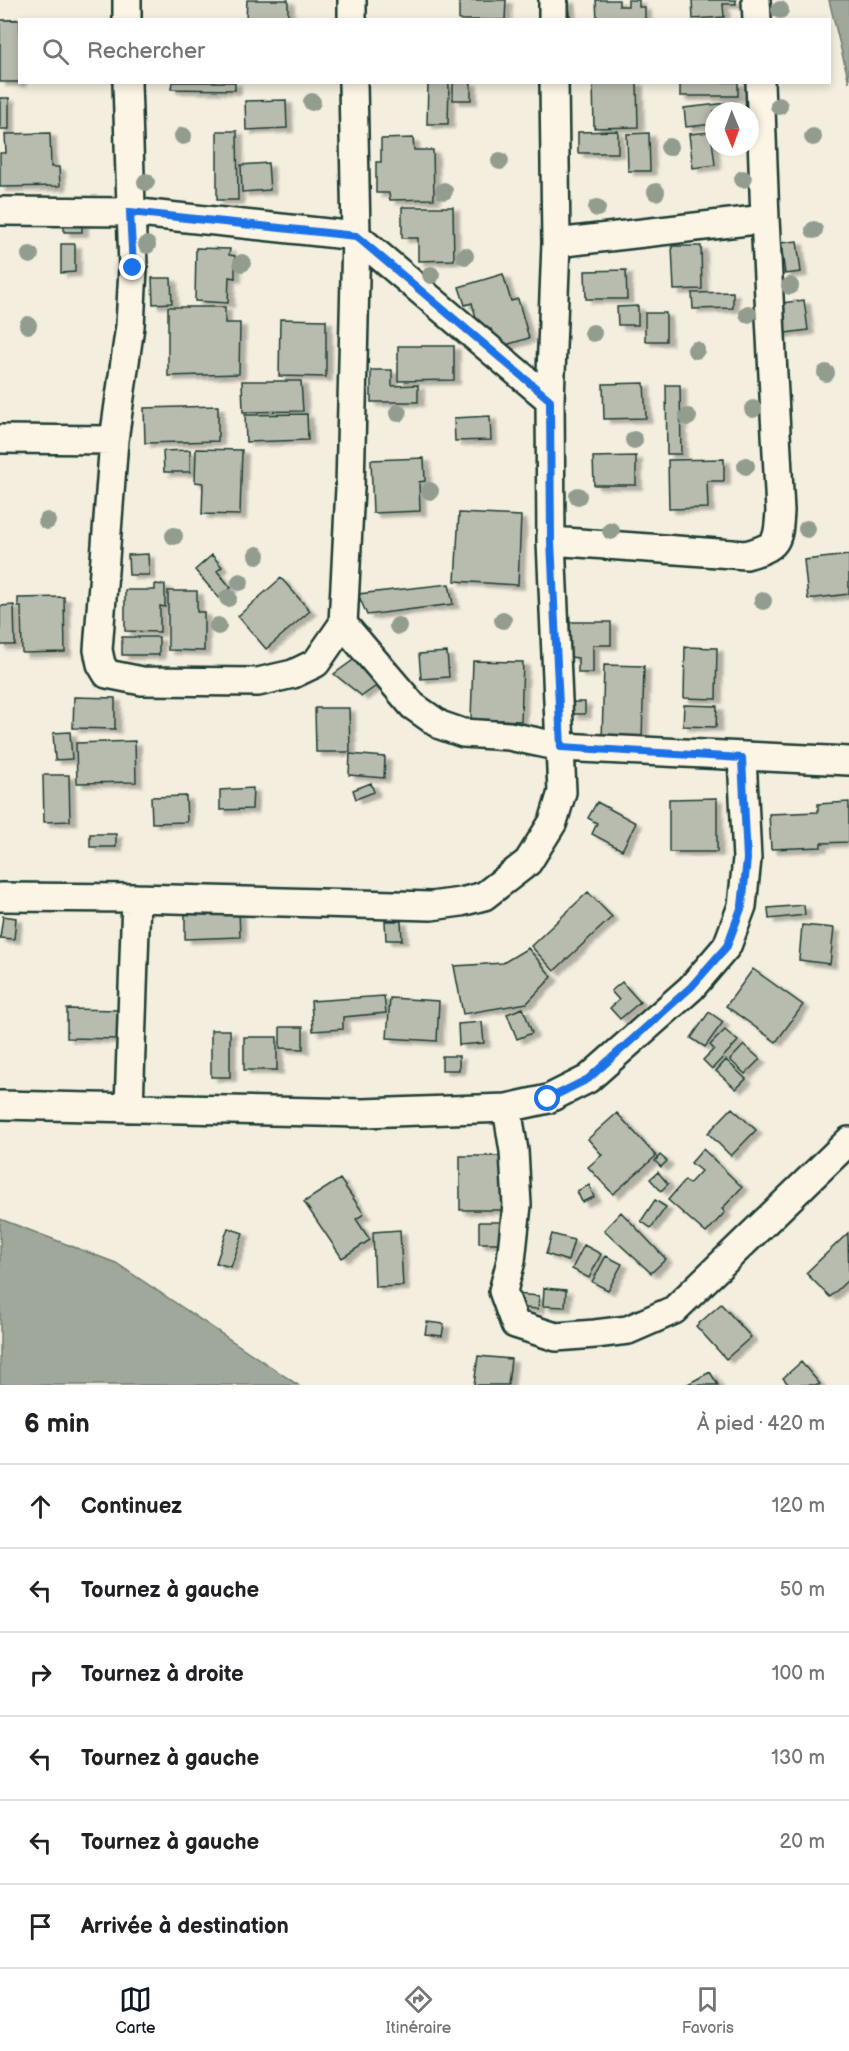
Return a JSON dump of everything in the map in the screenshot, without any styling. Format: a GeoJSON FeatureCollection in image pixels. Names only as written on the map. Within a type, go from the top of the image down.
{"type":"FeatureCollection","features":[{"type":"Feature","properties":{"kind":"street"},"geometry":{"type":"LineString","coordinates":[[127,0],[127,18]]}},
{"type":"Feature","properties":{"kind":"street"},"geometry":{"type":"LineString","coordinates":[[351,0],[352,18]]}},
{"type":"Feature","properties":{"kind":"street"},"geometry":{"type":"LineString","coordinates":[[552,0],[553,18]]}},
{"type":"Feature","properties":{"kind":"street"},"geometry":{"type":"LineString","coordinates":[[756,0],[757,18]]}},
{"type":"Feature","properties":{"kind":"street"},"geometry":{"type":"LineString","coordinates":[[127,84],[133,268],[130,326],[114,440],[98,650],[100,664],[107,674],[142,681],[258,682],[293,674],[316,663],[343,624],[350,488],[356,236],[353,84]]}},
{"type":"Feature","properties":{"kind":"street"},"geometry":{"type":"LineString","coordinates":[[0,897],[136,898],[431,906],[484,896],[528,862],[554,822],[562,792],[551,541],[550,400],[556,243],[554,84]]}},
{"type":"Feature","properties":{"kind":"street"},"geometry":{"type":"LineString","coordinates":[[551,541],[746,555],[767,549],[778,536],[780,511],[760,84]]}},
{"type":"Feature","properties":{"kind":"street"},"geometry":{"type":"LineString","coordinates":[[0,211],[130,212],[356,236],[550,400]]}},
{"type":"Feature","properties":{"kind":"street"},"geometry":{"type":"LineString","coordinates":[[556,243],[765,219]]}},
{"type":"Feature","properties":{"kind":"street"},"geometry":{"type":"LineString","coordinates":[[0,439],[114,440]]}},
{"type":"Feature","properties":{"kind":"street"},"geometry":{"type":"LineString","coordinates":[[343,624],[413,706],[440,725],[463,733],[509,736],[561,747],[742,758],[849,761]]}},
{"type":"Feature","properties":{"kind":"street"},"geometry":{"type":"LineString","coordinates":[[0,1105],[363,1113],[507,1108],[548,1099],[588,1079],[691,987],[727,946],[742,906],[747,859],[742,758]]}},
{"type":"Feature","properties":{"kind":"street"},"geometry":{"type":"LineString","coordinates":[[129,1108],[136,898]]}},
{"type":"Feature","properties":{"kind":"street"},"geometry":{"type":"LineString","coordinates":[[507,1108],[514,1151],[517,1206],[511,1261],[503,1291],[515,1324],[556,1337],[628,1330],[674,1310],[849,1141]]}},
{"type":"Feature","properties":{"kind":"shaded area"},"geometry":{"type":"Polygon","coordinates":[[[829,0],[849,0],[849,82],[829,0]]]}},
{"type":"Feature","properties":{"kind":"shaded area"},"geometry":{"type":"Polygon","coordinates":[[[0,1219],[116,1263],[298,1385],[0,1385],[0,1219]]]}},
{"type":"Feature","properties":{"kind":"building"},"geometry":{"type":"Polygon","coordinates":[[[247,0],[288,0],[288,18],[246,18],[247,0]]]}},
{"type":"Feature","properties":{"kind":"building"},"geometry":{"type":"Polygon","coordinates":[[[459,0],[506,0],[505,18],[459,18],[459,0]]]}},
{"type":"Feature","properties":{"kind":"building"},"geometry":{"type":"Polygon","coordinates":[[[558,0],[569,0],[570,16],[559,17],[558,0]]]}},
{"type":"Feature","properties":{"kind":"building"},"geometry":{"type":"Polygon","coordinates":[[[596,0],[619,0],[619,6],[628,6],[628,0],[639,0],[639,7],[645,7],[645,18],[597,18],[596,0]]]}},
{"type":"Feature","properties":{"kind":"building"},"geometry":{"type":"Polygon","coordinates":[[[692,0],[736,0],[736,4],[723,4],[724,17],[693,18],[692,0]]]}},
{"type":"Feature","properties":{"kind":"building"},"geometry":{"type":"Polygon","coordinates":[[[0,20],[18,20],[18,82],[0,82],[0,20]]]}},
{"type":"Feature","properties":{"kind":"building"},"geometry":{"type":"Polygon","coordinates":[[[172,84],[235,84],[235,90],[171,89],[172,84]]]}},
{"type":"Feature","properties":{"kind":"building"},"geometry":{"type":"Polygon","coordinates":[[[428,84],[449,84],[448,124],[427,124],[428,84]]]}},
{"type":"Feature","properties":{"kind":"building"},"geometry":{"type":"Polygon","coordinates":[[[453,84],[471,84],[471,100],[453,100],[453,84]]]}},
{"type":"Feature","properties":{"kind":"building"},"geometry":{"type":"Polygon","coordinates":[[[593,84],[637,84],[638,127],[594,128],[593,84]]]}},
{"type":"Feature","properties":{"kind":"building"},"geometry":{"type":"Polygon","coordinates":[[[680,84],[738,84],[738,96],[680,96],[680,84]]]}},
{"type":"Feature","properties":{"kind":"building"},"geometry":{"type":"Polygon","coordinates":[[[0,98],[9,98],[9,129],[0,129],[0,98]]]}},
{"type":"Feature","properties":{"kind":"building"},"geometry":{"type":"Polygon","coordinates":[[[286,100],[287,128],[246,130],[245,101],[286,100]]]}},
{"type":"Feature","properties":{"kind":"building"},"geometry":{"type":"Polygon","coordinates":[[[705,106],[705,125],[686,127],[684,108],[705,106]]]}},
{"type":"Feature","properties":{"kind":"building"},"geometry":{"type":"Polygon","coordinates":[[[217,131],[237,131],[238,200],[217,200],[217,131]]]}},
{"type":"Feature","properties":{"kind":"building"},"geometry":{"type":"Polygon","coordinates":[[[618,131],[618,153],[578,153],[578,132],[618,131]]]}},
{"type":"Feature","properties":{"kind":"building"},"geometry":{"type":"Polygon","coordinates":[[[50,133],[51,167],[59,167],[60,186],[0,187],[0,153],[6,153],[5,134],[50,133]]]}},
{"type":"Feature","properties":{"kind":"building"},"geometry":{"type":"Polygon","coordinates":[[[649,133],[650,171],[628,171],[627,134],[649,133]]]}},
{"type":"Feature","properties":{"kind":"building"},"geometry":{"type":"Polygon","coordinates":[[[705,133],[705,156],[714,156],[715,165],[693,168],[689,134],[705,133]]]}},
{"type":"Feature","properties":{"kind":"building"},"geometry":{"type":"Polygon","coordinates":[[[413,138],[414,150],[433,150],[434,199],[390,200],[389,193],[376,193],[376,162],[381,162],[381,139],[413,138]]]}},
{"type":"Feature","properties":{"kind":"building"},"geometry":{"type":"Polygon","coordinates":[[[268,163],[270,190],[242,192],[241,165],[268,163]]]}},
{"type":"Feature","properties":{"kind":"building"},"geometry":{"type":"Polygon","coordinates":[[[402,207],[453,207],[454,260],[418,261],[418,238],[402,238],[402,207]]]}},
{"type":"Feature","properties":{"kind":"building"},"geometry":{"type":"Polygon","coordinates":[[[64,220],[82,220],[82,232],[64,232],[64,220]]]}},
{"type":"Feature","properties":{"kind":"building"},"geometry":{"type":"Polygon","coordinates":[[[797,241],[801,272],[785,274],[781,243],[797,241]]]}},
{"type":"Feature","properties":{"kind":"building"},"geometry":{"type":"Polygon","coordinates":[[[61,244],[75,244],[75,272],[61,273],[61,244]]]}},
{"type":"Feature","properties":{"kind":"building"},"geometry":{"type":"Polygon","coordinates":[[[672,246],[701,246],[702,289],[674,290],[672,246]]]}},
{"type":"Feature","properties":{"kind":"building"},"geometry":{"type":"Polygon","coordinates":[[[196,248],[230,249],[229,255],[235,256],[235,278],[229,277],[228,303],[195,301],[196,248]]]}},
{"type":"Feature","properties":{"kind":"building"},"geometry":{"type":"Polygon","coordinates":[[[626,270],[627,299],[586,299],[585,271],[626,270]]]}},
{"type":"Feature","properties":{"kind":"building"},"geometry":{"type":"Polygon","coordinates":[[[503,274],[511,301],[518,299],[529,338],[496,348],[491,329],[480,332],[472,303],[465,305],[459,287],[503,274]]]}},
{"type":"Feature","properties":{"kind":"building"},"geometry":{"type":"Polygon","coordinates":[[[152,278],[171,278],[172,303],[153,304],[152,278]]]}},
{"type":"Feature","properties":{"kind":"building"},"geometry":{"type":"Polygon","coordinates":[[[733,292],[733,308],[693,309],[692,293],[733,292]]]}},
{"type":"Feature","properties":{"kind":"building"},"geometry":{"type":"Polygon","coordinates":[[[804,300],[808,330],[778,334],[775,304],[804,300]]]}},
{"type":"Feature","properties":{"kind":"building"},"geometry":{"type":"Polygon","coordinates":[[[638,306],[638,325],[618,325],[617,307],[638,306]]]}},
{"type":"Feature","properties":{"kind":"building"},"geometry":{"type":"Polygon","coordinates":[[[168,307],[225,307],[225,323],[240,323],[239,374],[168,376],[168,307]]]}},
{"type":"Feature","properties":{"kind":"building"},"geometry":{"type":"Polygon","coordinates":[[[645,313],[666,313],[666,341],[645,341],[645,313]]]}},
{"type":"Feature","properties":{"kind":"building"},"geometry":{"type":"Polygon","coordinates":[[[280,319],[326,320],[326,377],[279,376],[280,319]]]}},
{"type":"Feature","properties":{"kind":"building"},"geometry":{"type":"Polygon","coordinates":[[[398,346],[454,346],[454,380],[398,381],[398,346]]]}},
{"type":"Feature","properties":{"kind":"building"},"geometry":{"type":"Polygon","coordinates":[[[371,370],[392,370],[392,386],[418,385],[418,402],[371,402],[371,370]]]}},
{"type":"Feature","properties":{"kind":"building"},"geometry":{"type":"Polygon","coordinates":[[[242,381],[301,381],[303,411],[243,412],[242,381]]]}},
{"type":"Feature","properties":{"kind":"building"},"geometry":{"type":"Polygon","coordinates":[[[644,383],[646,418],[604,419],[603,384],[644,383]]]}},
{"type":"Feature","properties":{"kind":"building"},"geometry":{"type":"Polygon","coordinates":[[[666,385],[680,385],[681,454],[667,454],[666,385]]]}},
{"type":"Feature","properties":{"kind":"building"},"geometry":{"type":"Polygon","coordinates":[[[218,406],[218,441],[145,443],[144,408],[218,406]]]}},
{"type":"Feature","properties":{"kind":"building"},"geometry":{"type":"Polygon","coordinates":[[[307,414],[308,440],[246,442],[245,415],[307,414]]]}},
{"type":"Feature","properties":{"kind":"building"},"geometry":{"type":"Polygon","coordinates":[[[490,416],[491,440],[455,441],[454,418],[490,416]]]}},
{"type":"Feature","properties":{"kind":"building"},"geometry":{"type":"Polygon","coordinates":[[[196,449],[242,450],[240,515],[202,514],[203,483],[195,482],[196,449]]]}},
{"type":"Feature","properties":{"kind":"building"},"geometry":{"type":"Polygon","coordinates":[[[190,450],[190,472],[164,472],[163,451],[190,450]]]}},
{"type":"Feature","properties":{"kind":"building"},"geometry":{"type":"Polygon","coordinates":[[[636,456],[636,485],[594,485],[593,457],[636,456]]]}},
{"type":"Feature","properties":{"kind":"building"},"geometry":{"type":"Polygon","coordinates":[[[424,458],[425,481],[419,482],[420,511],[373,513],[371,460],[424,458]]]}},
{"type":"Feature","properties":{"kind":"building"},"geometry":{"type":"Polygon","coordinates":[[[724,459],[724,481],[707,481],[708,508],[669,509],[668,460],[724,459]]]}},
{"type":"Feature","properties":{"kind":"building"},"geometry":{"type":"Polygon","coordinates":[[[459,513],[521,516],[518,585],[455,581],[459,513]]]}},
{"type":"Feature","properties":{"kind":"building"},"geometry":{"type":"Polygon","coordinates":[[[148,554],[149,575],[129,575],[128,555],[148,554]]]}},
{"type":"Feature","properties":{"kind":"building"},"geometry":{"type":"Polygon","coordinates":[[[212,555],[222,567],[217,571],[231,588],[219,598],[195,570],[212,555]]]}},
{"type":"Feature","properties":{"kind":"building"},"geometry":{"type":"Polygon","coordinates":[[[849,555],[849,594],[808,599],[804,560],[849,555]]]}},
{"type":"Feature","properties":{"kind":"building"},"geometry":{"type":"Polygon","coordinates":[[[281,578],[310,611],[266,649],[238,616],[281,578]]]}},
{"type":"Feature","properties":{"kind":"building"},"geometry":{"type":"Polygon","coordinates":[[[155,584],[165,585],[165,607],[160,606],[160,632],[125,631],[125,590],[155,590],[155,584]]]}},
{"type":"Feature","properties":{"kind":"building"},"geometry":{"type":"Polygon","coordinates":[[[449,584],[453,604],[367,615],[358,594],[449,584]]]}},
{"type":"Feature","properties":{"kind":"building"},"geometry":{"type":"Polygon","coordinates":[[[168,591],[197,591],[197,612],[204,612],[204,651],[168,650],[168,591]]]}},
{"type":"Feature","properties":{"kind":"building"},"geometry":{"type":"Polygon","coordinates":[[[64,597],[65,652],[22,653],[21,607],[18,607],[18,598],[64,597]]]}},
{"type":"Feature","properties":{"kind":"building"},"geometry":{"type":"Polygon","coordinates":[[[14,605],[15,645],[0,645],[0,606],[14,605]]]}},
{"type":"Feature","properties":{"kind":"building"},"geometry":{"type":"Polygon","coordinates":[[[570,622],[611,622],[611,645],[593,645],[593,673],[578,673],[578,658],[570,657],[570,622]]]}},
{"type":"Feature","properties":{"kind":"building"},"geometry":{"type":"Polygon","coordinates":[[[122,637],[159,637],[159,655],[122,655],[122,637]]]}},
{"type":"Feature","properties":{"kind":"building"},"geometry":{"type":"Polygon","coordinates":[[[685,647],[717,648],[716,699],[684,698],[685,647]]]}},
{"type":"Feature","properties":{"kind":"building"},"geometry":{"type":"Polygon","coordinates":[[[447,652],[449,677],[421,679],[419,654],[447,652]]]}},
{"type":"Feature","properties":{"kind":"building"},"geometry":{"type":"Polygon","coordinates":[[[356,658],[382,682],[362,696],[334,674],[356,658]]]}},
{"type":"Feature","properties":{"kind":"building"},"geometry":{"type":"Polygon","coordinates":[[[473,661],[523,662],[521,721],[471,719],[473,661]]]}},
{"type":"Feature","properties":{"kind":"building"},"geometry":{"type":"Polygon","coordinates":[[[604,665],[644,666],[642,741],[602,741],[604,665]]]}},
{"type":"Feature","properties":{"kind":"building"},"geometry":{"type":"Polygon","coordinates":[[[74,697],[115,698],[115,729],[73,728],[74,697]]]}},
{"type":"Feature","properties":{"kind":"building"},"geometry":{"type":"Polygon","coordinates":[[[572,702],[585,702],[585,714],[572,714],[572,702]]]}},
{"type":"Feature","properties":{"kind":"building"},"geometry":{"type":"Polygon","coordinates":[[[684,705],[717,706],[716,727],[683,726],[684,705]]]}},
{"type":"Feature","properties":{"kind":"building"},"geometry":{"type":"Polygon","coordinates":[[[315,708],[349,708],[350,752],[316,752],[315,708]]]}},
{"type":"Feature","properties":{"kind":"building"},"geometry":{"type":"Polygon","coordinates":[[[70,732],[72,759],[55,760],[53,733],[70,732]]]}},
{"type":"Feature","properties":{"kind":"building"},"geometry":{"type":"Polygon","coordinates":[[[135,741],[136,782],[77,783],[76,743],[135,741]]]}},
{"type":"Feature","properties":{"kind":"building"},"geometry":{"type":"Polygon","coordinates":[[[350,754],[385,757],[384,778],[349,775],[350,754]]]}},
{"type":"Feature","properties":{"kind":"building"},"geometry":{"type":"Polygon","coordinates":[[[43,775],[69,775],[70,821],[44,822],[43,775]]]}},
{"type":"Feature","properties":{"kind":"building"},"geometry":{"type":"Polygon","coordinates":[[[371,783],[374,792],[356,799],[353,790],[371,783]]]}},
{"type":"Feature","properties":{"kind":"building"},"geometry":{"type":"Polygon","coordinates":[[[253,788],[252,809],[220,810],[220,790],[253,788]]]}},
{"type":"Feature","properties":{"kind":"building"},"geometry":{"type":"Polygon","coordinates":[[[186,796],[187,822],[152,823],[151,797],[186,796]]]}},
{"type":"Feature","properties":{"kind":"building"},"geometry":{"type":"Polygon","coordinates":[[[717,798],[717,852],[669,852],[669,799],[717,798]]]}},
{"type":"Feature","properties":{"kind":"building"},"geometry":{"type":"Polygon","coordinates":[[[597,802],[636,823],[622,850],[592,834],[597,823],[588,818],[597,802]]]}},
{"type":"Feature","properties":{"kind":"building"},"geometry":{"type":"Polygon","coordinates":[[[849,802],[849,842],[821,843],[821,847],[771,849],[769,814],[818,812],[818,804],[849,802]]]}},
{"type":"Feature","properties":{"kind":"building"},"geometry":{"type":"Polygon","coordinates":[[[90,834],[116,834],[116,847],[90,847],[90,834]]]}},
{"type":"Feature","properties":{"kind":"building"},"geometry":{"type":"Polygon","coordinates":[[[588,892],[612,917],[554,971],[531,946],[588,892]]]}},
{"type":"Feature","properties":{"kind":"building"},"geometry":{"type":"Polygon","coordinates":[[[804,905],[805,915],[769,919],[768,908],[804,905]]]}},
{"type":"Feature","properties":{"kind":"building"},"geometry":{"type":"Polygon","coordinates":[[[239,910],[240,937],[185,939],[185,912],[239,910]]]}},
{"type":"Feature","properties":{"kind":"building"},"geometry":{"type":"Polygon","coordinates":[[[3,916],[16,918],[14,939],[0,938],[3,916]]]}},
{"type":"Feature","properties":{"kind":"building"},"geometry":{"type":"Polygon","coordinates":[[[385,921],[401,921],[402,940],[386,940],[385,921]]]}},
{"type":"Feature","properties":{"kind":"building"},"geometry":{"type":"Polygon","coordinates":[[[802,925],[834,928],[830,964],[799,960],[802,925]]]}},
{"type":"Feature","properties":{"kind":"building"},"geometry":{"type":"Polygon","coordinates":[[[528,948],[552,977],[527,1003],[463,1014],[454,966],[503,963],[528,948]]]}},
{"type":"Feature","properties":{"kind":"building"},"geometry":{"type":"Polygon","coordinates":[[[753,969],[803,1005],[776,1042],[726,1006],[753,969]]]}},
{"type":"Feature","properties":{"kind":"building"},"geometry":{"type":"Polygon","coordinates":[[[622,982],[640,1002],[620,1019],[610,1008],[619,1000],[611,991],[622,982]]]}},
{"type":"Feature","properties":{"kind":"building"},"geometry":{"type":"Polygon","coordinates":[[[384,996],[386,1013],[343,1017],[343,1029],[313,1031],[311,1001],[384,996]]]}},
{"type":"Feature","properties":{"kind":"building"},"geometry":{"type":"Polygon","coordinates":[[[390,998],[439,1001],[437,1041],[387,1038],[390,998]]]}},
{"type":"Feature","properties":{"kind":"building"},"geometry":{"type":"Polygon","coordinates":[[[523,1008],[532,1033],[517,1039],[507,1014],[523,1008]]]}},
{"type":"Feature","properties":{"kind":"building"},"geometry":{"type":"Polygon","coordinates":[[[67,1009],[120,1010],[120,1039],[67,1038],[67,1009]]]}},
{"type":"Feature","properties":{"kind":"building"},"geometry":{"type":"Polygon","coordinates":[[[709,1012],[723,1022],[705,1047],[691,1038],[709,1012]]]}},
{"type":"Feature","properties":{"kind":"building"},"geometry":{"type":"Polygon","coordinates":[[[482,1022],[484,1043],[459,1045],[458,1024],[482,1022]]]}},
{"type":"Feature","properties":{"kind":"building"},"geometry":{"type":"Polygon","coordinates":[[[280,1027],[303,1027],[303,1049],[280,1048],[280,1027]]]}},
{"type":"Feature","properties":{"kind":"building"},"geometry":{"type":"Polygon","coordinates":[[[211,1030],[230,1030],[230,1077],[211,1077],[211,1030]]]}},
{"type":"Feature","properties":{"kind":"building"},"geometry":{"type":"Polygon","coordinates":[[[725,1030],[738,1041],[712,1069],[703,1060],[714,1049],[710,1045],[725,1030]]]}},
{"type":"Feature","properties":{"kind":"building"},"geometry":{"type":"Polygon","coordinates":[[[244,1037],[277,1037],[277,1070],[244,1070],[244,1037]]]}},
{"type":"Feature","properties":{"kind":"building"},"geometry":{"type":"Polygon","coordinates":[[[744,1045],[760,1059],[745,1074],[730,1060],[744,1045]]]}},
{"type":"Feature","properties":{"kind":"building"},"geometry":{"type":"Polygon","coordinates":[[[442,1056],[459,1056],[459,1070],[442,1070],[442,1056]]]}},
{"type":"Feature","properties":{"kind":"building"},"geometry":{"type":"Polygon","coordinates":[[[726,1060],[746,1079],[736,1089],[716,1071],[726,1060]]]}},
{"type":"Feature","properties":{"kind":"building"},"geometry":{"type":"Polygon","coordinates":[[[732,1108],[756,1130],[731,1156],[708,1133],[732,1108]]]}},
{"type":"Feature","properties":{"kind":"building"},"geometry":{"type":"Polygon","coordinates":[[[617,1113],[656,1156],[613,1194],[588,1167],[602,1155],[588,1139],[617,1113]]]}},
{"type":"Feature","properties":{"kind":"building"},"geometry":{"type":"Polygon","coordinates":[[[703,1149],[742,1187],[722,1209],[725,1212],[706,1233],[668,1200],[685,1180],[689,1184],[701,1171],[691,1163],[703,1149]]]}},
{"type":"Feature","properties":{"kind":"building"},"geometry":{"type":"Polygon","coordinates":[[[660,1155],[667,1161],[661,1167],[655,1161],[660,1155]]]}},
{"type":"Feature","properties":{"kind":"building"},"geometry":{"type":"Polygon","coordinates":[[[460,1156],[504,1156],[504,1210],[460,1210],[460,1156]]]}},
{"type":"Feature","properties":{"kind":"building"},"geometry":{"type":"Polygon","coordinates":[[[658,1172],[668,1184],[661,1191],[650,1179],[658,1172]]]}},
{"type":"Feature","properties":{"kind":"building"},"geometry":{"type":"Polygon","coordinates":[[[340,1179],[364,1214],[356,1219],[370,1240],[342,1258],[304,1202],[340,1179]]]}},
{"type":"Feature","properties":{"kind":"building"},"geometry":{"type":"Polygon","coordinates":[[[589,1185],[594,1197],[582,1202],[577,1191],[589,1185]]]}},
{"type":"Feature","properties":{"kind":"building"},"geometry":{"type":"Polygon","coordinates":[[[655,1200],[666,1207],[651,1228],[641,1221],[655,1200]]]}},
{"type":"Feature","properties":{"kind":"building"},"geometry":{"type":"Polygon","coordinates":[[[621,1212],[666,1259],[651,1273],[604,1230],[621,1212]]]}},
{"type":"Feature","properties":{"kind":"building"},"geometry":{"type":"Polygon","coordinates":[[[479,1222],[503,1222],[503,1243],[479,1243],[479,1222]]]}},
{"type":"Feature","properties":{"kind":"building"},"geometry":{"type":"Polygon","coordinates":[[[228,1228],[243,1233],[231,1267],[216,1263],[228,1228]]]}},
{"type":"Feature","properties":{"kind":"building"},"geometry":{"type":"Polygon","coordinates":[[[400,1230],[403,1286],[375,1287],[373,1232],[400,1230]]]}},
{"type":"Feature","properties":{"kind":"building"},"geometry":{"type":"Polygon","coordinates":[[[848,1233],[849,1279],[830,1297],[806,1273],[848,1233]]]}},
{"type":"Feature","properties":{"kind":"building"},"geometry":{"type":"Polygon","coordinates":[[[552,1234],[574,1240],[568,1261],[546,1254],[552,1234]]]}},
{"type":"Feature","properties":{"kind":"building"},"geometry":{"type":"Polygon","coordinates":[[[584,1245],[601,1254],[589,1278],[572,1269],[584,1245]]]}},
{"type":"Feature","properties":{"kind":"building"},"geometry":{"type":"Polygon","coordinates":[[[606,1256],[622,1264],[608,1290],[592,1282],[606,1256]]]}},
{"type":"Feature","properties":{"kind":"building"},"geometry":{"type":"Polygon","coordinates":[[[544,1288],[566,1290],[565,1307],[543,1306],[544,1288]]]}},
{"type":"Feature","properties":{"kind":"building"},"geometry":{"type":"Polygon","coordinates":[[[515,1294],[539,1296],[538,1309],[514,1307],[515,1294]]]}},
{"type":"Feature","properties":{"kind":"building"},"geometry":{"type":"Polygon","coordinates":[[[721,1304],[751,1337],[726,1359],[696,1326],[721,1304]]]}},
{"type":"Feature","properties":{"kind":"building"},"geometry":{"type":"Polygon","coordinates":[[[427,1322],[444,1324],[442,1336],[425,1334],[427,1322]]]}},
{"type":"Feature","properties":{"kind":"building"},"geometry":{"type":"Polygon","coordinates":[[[478,1356],[511,1359],[508,1385],[474,1385],[478,1356]]]}},
{"type":"Feature","properties":{"kind":"building"},"geometry":{"type":"Polygon","coordinates":[[[801,1362],[819,1385],[789,1385],[783,1378],[801,1362]]]}},
{"type":"Feature","properties":{"kind":"building"},"geometry":{"type":"Polygon","coordinates":[[[710,1372],[718,1385],[686,1385],[710,1372]]]}},
{"type":"Feature","properties":{"kind":"route"},"geometry":{"type":"LineString","coordinates":[[133,268],[130,212],[356,236],[550,400],[551,541],[561,747],[742,758],[747,859],[742,906],[727,946],[691,987],[588,1079],[548,1099]]}}]}
